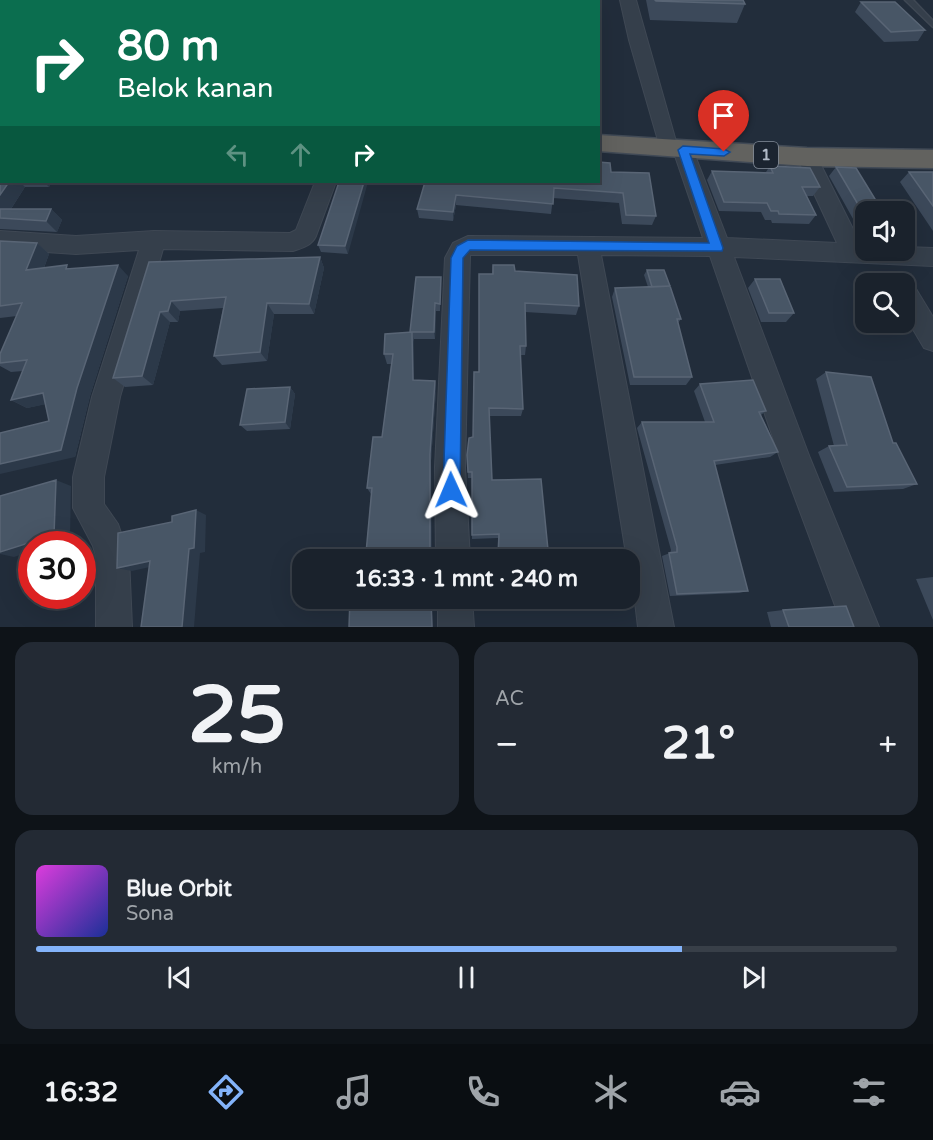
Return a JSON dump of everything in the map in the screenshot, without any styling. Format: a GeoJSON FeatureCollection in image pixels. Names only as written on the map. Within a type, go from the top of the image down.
{"type":"FeatureCollection","features":[{"type":"Feature","properties":{"kind":"highway","name":"1"},"geometry":{"type":"LineString","coordinates":[[600,143],[807,157],[933,159]]}},
{"type":"Feature","properties":{"kind":"street"},"geometry":{"type":"LineString","coordinates":[[628,0],[637,40],[667,137],[675,149],[717,248],[861,627]]}},
{"type":"Feature","properties":{"kind":"street"},"geometry":{"type":"LineString","coordinates":[[453,549],[450,467],[457,258],[461,249],[468,245],[588,246],[717,248],[854,254],[807,157]]}},
{"type":"Feature","properties":{"kind":"street"},"geometry":{"type":"LineString","coordinates":[[0,240],[76,244],[154,240],[299,241],[305,236],[325,183]]}},
{"type":"Feature","properties":{"kind":"street"},"geometry":{"type":"LineString","coordinates":[[114,627],[111,553],[106,536],[94,523],[87,499],[89,468],[105,401],[154,240]]}},
{"type":"Feature","properties":{"kind":"street"},"geometry":{"type":"LineString","coordinates":[[588,246],[656,627]]}},
{"type":"Feature","properties":{"kind":"street"},"geometry":{"type":"LineString","coordinates":[[915,257],[933,257]]}},
{"type":"Feature","properties":{"kind":"street"},"geometry":{"type":"LineString","coordinates":[[915,310],[933,340]]}},
{"type":"Feature","properties":{"kind":"street"},"geometry":{"type":"LineString","coordinates":[[455,609],[456,627]]}},
{"type":"Feature","properties":{"kind":"lane"},"geometry":{"type":"LineString","coordinates":[[909,0],[933,25]]}},
{"type":"Feature","properties":{"kind":"building"},"geometry":{"type":"Polygon","coordinates":[[[743,0],[745,4],[656,1],[743,0]]]}},
{"type":"Feature","properties":{"kind":"building"},"geometry":{"type":"Polygon","coordinates":[[[861,2],[895,2],[925,30],[891,32],[861,2]]]}},
{"type":"Feature","properties":{"kind":"building"},"geometry":{"type":"Polygon","coordinates":[[[600,162],[610,163],[611,172],[649,173],[656,216],[626,215],[623,193],[554,188],[553,204],[456,195],[453,212],[417,209],[425,183],[600,183],[600,162]]]}},
{"type":"Feature","properties":{"kind":"building"},"geometry":{"type":"Polygon","coordinates":[[[770,166],[810,168],[820,187],[802,187],[816,215],[779,214],[778,211],[771,211],[767,203],[724,202],[712,171],[773,173],[770,166]]]}},
{"type":"Feature","properties":{"kind":"building"},"geometry":{"type":"Polygon","coordinates":[[[836,167],[856,168],[876,201],[856,201],[836,167]]]}},
{"type":"Feature","properties":{"kind":"building"},"geometry":{"type":"Polygon","coordinates":[[[909,172],[933,172],[933,206],[909,172]]]}},
{"type":"Feature","properties":{"kind":"building"},"geometry":{"type":"Polygon","coordinates":[[[0,183],[8,183],[0,195],[0,183]]]}},
{"type":"Feature","properties":{"kind":"building"},"geometry":{"type":"Polygon","coordinates":[[[339,183],[364,183],[345,246],[318,245],[339,183]]]}},
{"type":"Feature","properties":{"kind":"building"},"geometry":{"type":"Polygon","coordinates":[[[0,209],[51,209],[46,221],[0,218],[0,209]]]}},
{"type":"Feature","properties":{"kind":"building"},"geometry":{"type":"Polygon","coordinates":[[[0,241],[37,243],[26,270],[67,265],[66,269],[118,265],[77,388],[61,450],[0,464],[0,433],[49,421],[43,393],[11,400],[27,360],[0,363],[0,354],[22,303],[0,306],[0,241]]]}},
{"type":"Feature","properties":{"kind":"building"},"geometry":{"type":"Polygon","coordinates":[[[320,257],[309,304],[267,303],[260,352],[214,356],[226,297],[171,301],[168,311],[160,312],[142,376],[113,378],[149,262],[320,257]]]}},
{"type":"Feature","properties":{"kind":"building"},"geometry":{"type":"Polygon","coordinates":[[[493,265],[514,265],[515,271],[577,275],[579,306],[525,303],[526,346],[520,346],[523,409],[489,408],[492,480],[541,479],[548,549],[498,549],[499,534],[472,535],[472,472],[468,472],[467,455],[469,438],[473,437],[474,372],[479,372],[479,274],[493,274],[493,265]]]}},
{"type":"Feature","properties":{"kind":"building"},"geometry":{"type":"Polygon","coordinates":[[[647,270],[664,270],[670,286],[652,287],[647,270]]]}},
{"type":"Feature","properties":{"kind":"building"},"geometry":{"type":"Polygon","coordinates":[[[416,277],[441,277],[440,304],[435,303],[434,332],[410,332],[416,277]]]}},
{"type":"Feature","properties":{"kind":"building"},"geometry":{"type":"Polygon","coordinates":[[[755,279],[780,279],[794,313],[769,313],[755,279]]]}},
{"type":"Feature","properties":{"kind":"building"},"geometry":{"type":"Polygon","coordinates":[[[670,286],[681,319],[677,319],[692,377],[634,377],[615,288],[670,286]]]}},
{"type":"Feature","properties":{"kind":"building"},"geometry":{"type":"Polygon","coordinates":[[[412,332],[413,380],[435,381],[430,454],[430,549],[366,549],[372,488],[367,488],[373,437],[382,437],[393,354],[384,354],[385,334],[412,332]]]}},
{"type":"Feature","properties":{"kind":"building"},"geometry":{"type":"Polygon","coordinates":[[[826,372],[871,377],[893,443],[896,443],[917,484],[847,487],[829,446],[847,445],[826,372]]]}},
{"type":"Feature","properties":{"kind":"building"},"geometry":{"type":"Polygon","coordinates":[[[753,380],[766,411],[759,412],[778,452],[714,461],[748,591],[677,594],[669,553],[677,552],[677,547],[642,422],[714,422],[700,384],[753,380]]]}},
{"type":"Feature","properties":{"kind":"building"},"geometry":{"type":"Polygon","coordinates":[[[290,387],[285,422],[240,425],[247,389],[290,387]]]}},
{"type":"Feature","properties":{"kind":"building"},"geometry":{"type":"Polygon","coordinates":[[[56,480],[54,531],[18,531],[18,546],[0,552],[0,496],[56,480]]]}},
{"type":"Feature","properties":{"kind":"building"},"geometry":{"type":"Polygon","coordinates":[[[196,510],[194,548],[189,549],[182,627],[141,627],[150,561],[117,568],[118,533],[172,522],[172,516],[196,510]]]}},
{"type":"Feature","properties":{"kind":"building"},"geometry":{"type":"Polygon","coordinates":[[[846,606],[854,627],[789,627],[783,610],[846,606]]]}},
{"type":"Feature","properties":{"kind":"building"},"geometry":{"type":"Polygon","coordinates":[[[350,609],[431,609],[432,627],[349,627],[350,609]]]}},
{"type":"Feature","properties":{"kind":"route"},"geometry":{"type":"LineString","coordinates":[[451,490],[457,258],[461,249],[468,245],[717,248],[683,150],[724,152]]}}]}
